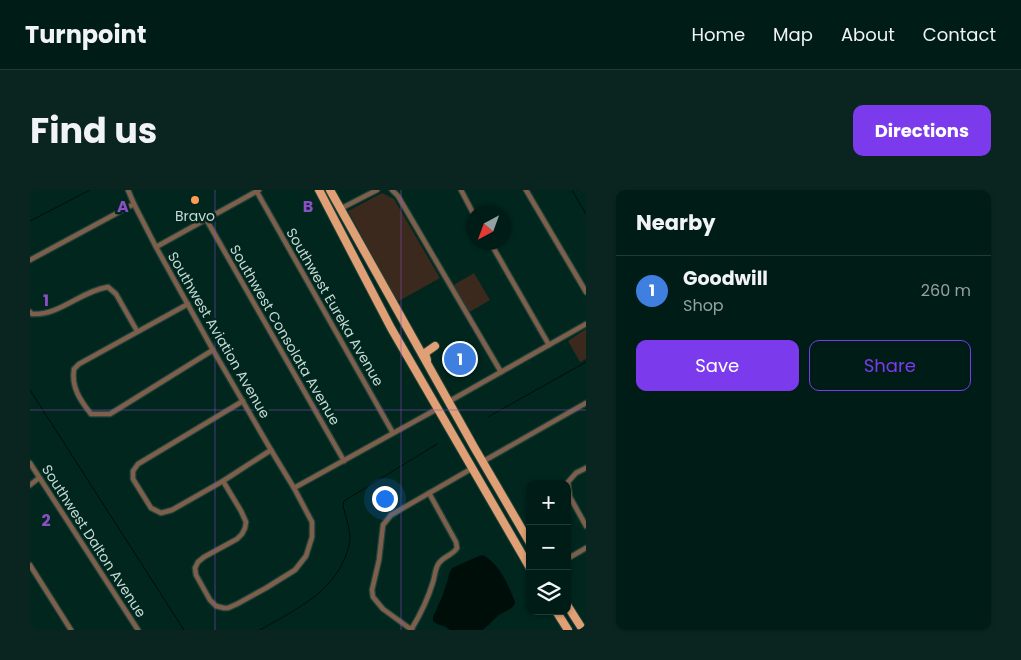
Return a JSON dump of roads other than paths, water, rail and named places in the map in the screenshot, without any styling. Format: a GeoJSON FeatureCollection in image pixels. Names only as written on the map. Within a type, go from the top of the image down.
{"type":"FeatureCollection","features":[{"type":"Feature","properties":{"kind":"main road"},"geometry":{"type":"LineString","coordinates":[[319,190],[391,328],[526,561]]}},
{"type":"Feature","properties":{"kind":"main road"},"geometry":{"type":"LineString","coordinates":[[330,190],[448,402],[526,536]]}},
{"type":"Feature","properties":{"kind":"main road"},"geometry":{"type":"LineString","coordinates":[[418,348],[423,350],[435,346],[425,355],[439,381],[442,391]]}},
{"type":"Feature","properties":{"kind":"main road"},"geometry":{"type":"LineString","coordinates":[[414,369],[420,374],[435,400],[443,403],[448,402]]}},
{"type":"Feature","properties":{"kind":"main road"},"geometry":{"type":"LineString","coordinates":[[437,409],[443,408],[448,411],[462,437],[474,447]]}},
{"type":"Feature","properties":{"kind":"main road"},"geometry":{"type":"LineString","coordinates":[[571,611],[583,630]]}},
{"type":"Feature","properties":{"kind":"main road"},"geometry":{"type":"LineString","coordinates":[[559,615],[568,630]]}},
{"type":"Feature","properties":{"kind":"street","name":"Southwest Aviation Avenue"},"geometry":{"type":"LineString","coordinates":[[128,190],[156,247],[213,350],[312,522],[312,537],[306,556],[295,570],[228,608],[220,608],[210,600],[196,575],[198,562],[237,539],[245,528],[246,522],[242,511],[223,481]]}},
{"type":"Feature","properties":{"kind":"street"},"geometry":{"type":"LineString","coordinates":[[340,209],[377,190]]}},
{"type":"Feature","properties":{"kind":"street"},"geometry":{"type":"LineString","coordinates":[[392,190],[398,196],[501,372]]}},
{"type":"Feature","properties":{"kind":"street"},"geometry":{"type":"LineString","coordinates":[[461,190],[469,205]]}},
{"type":"Feature","properties":{"kind":"street"},"geometry":{"type":"LineString","coordinates":[[526,190],[586,292]]}},
{"type":"Feature","properties":{"kind":"street"},"geometry":{"type":"LineString","coordinates":[[156,247],[258,191]]}},
{"type":"Feature","properties":{"kind":"street","name":"Southwest Eureka Avenue"},"geometry":{"type":"LineString","coordinates":[[258,191],[393,433]]}},
{"type":"Feature","properties":{"kind":"street"},"geometry":{"type":"LineString","coordinates":[[30,260],[134,204]]}},
{"type":"Feature","properties":{"kind":"street","name":"Southwest Consolata Avenue"},"geometry":{"type":"LineString","coordinates":[[206,220],[344,461]]}},
{"type":"Feature","properties":{"kind":"street"},"geometry":{"type":"LineString","coordinates":[[495,250],[548,345]]}},
{"type":"Feature","properties":{"kind":"street"},"geometry":{"type":"LineString","coordinates":[[30,312],[41,315],[98,288],[108,287],[116,294],[137,331]]}},
{"type":"Feature","properties":{"kind":"street"},"geometry":{"type":"LineString","coordinates":[[188,304],[79,364],[74,369],[72,380],[80,400],[91,414],[110,414],[213,350]]}},
{"type":"Feature","properties":{"kind":"street"},"geometry":{"type":"LineString","coordinates":[[448,402],[586,324]]}},
{"type":"Feature","properties":{"kind":"street"},"geometry":{"type":"LineString","coordinates":[[243,401],[138,464],[133,471],[133,479],[151,508],[161,513],[172,510],[223,481],[271,450]]}},
{"type":"Feature","properties":{"kind":"street"},"geometry":{"type":"LineString","coordinates":[[482,462],[586,403]]}},
{"type":"Feature","properties":{"kind":"street"},"geometry":{"type":"LineString","coordinates":[[294,488],[437,409]]}},
{"type":"Feature","properties":{"kind":"street","name":"Southwest Dalton Avenue"},"geometry":{"type":"LineString","coordinates":[[30,463],[138,630]]}},
{"type":"Feature","properties":{"kind":"street"},"geometry":{"type":"LineString","coordinates":[[586,468],[576,473],[568,482],[570,497],[586,526]]}},
{"type":"Feature","properties":{"kind":"street"},"geometry":{"type":"LineString","coordinates":[[428,493],[456,542],[457,548],[439,563],[427,599],[412,630],[384,609],[373,597],[372,590],[379,560],[383,525],[391,515],[428,493],[471,469]]}},
{"type":"Feature","properties":{"kind":"street"},"geometry":{"type":"LineString","coordinates":[[30,484],[39,478]]}},
{"type":"Feature","properties":{"kind":"street"},"geometry":{"type":"LineString","coordinates":[[571,557],[586,548]]}},
{"type":"Feature","properties":{"kind":"street"},"geometry":{"type":"LineString","coordinates":[[30,565],[71,630]]}},
{"type":"Feature","properties":{"kind":"waterway"},"geometry":{"type":"LineString","coordinates":[[30,221],[90,190]]}},
{"type":"Feature","properties":{"kind":"waterway"},"geometry":{"type":"LineString","coordinates":[[572,190],[586,214]]}},
{"type":"Feature","properties":{"kind":"waterway"},"geometry":{"type":"LineString","coordinates":[[488,417],[586,362]]}},
{"type":"Feature","properties":{"kind":"waterway"},"geometry":{"type":"LineString","coordinates":[[30,390],[184,630]]}},
{"type":"Feature","properties":{"kind":"waterway"},"geometry":{"type":"LineString","coordinates":[[260,630],[296,610],[318,594],[336,574],[345,557],[350,540],[349,527],[343,506],[344,501],[437,444]]}},
{"type":"Feature","properties":{"kind":"place","name":"Bravo"},"geometry":{"type":"Point","coordinates":[195,200]}},
{"type":"Feature","properties":{"kind":"place","name":"Goodwill"},"geometry":{"type":"Point","coordinates":[460,359]}}]}
